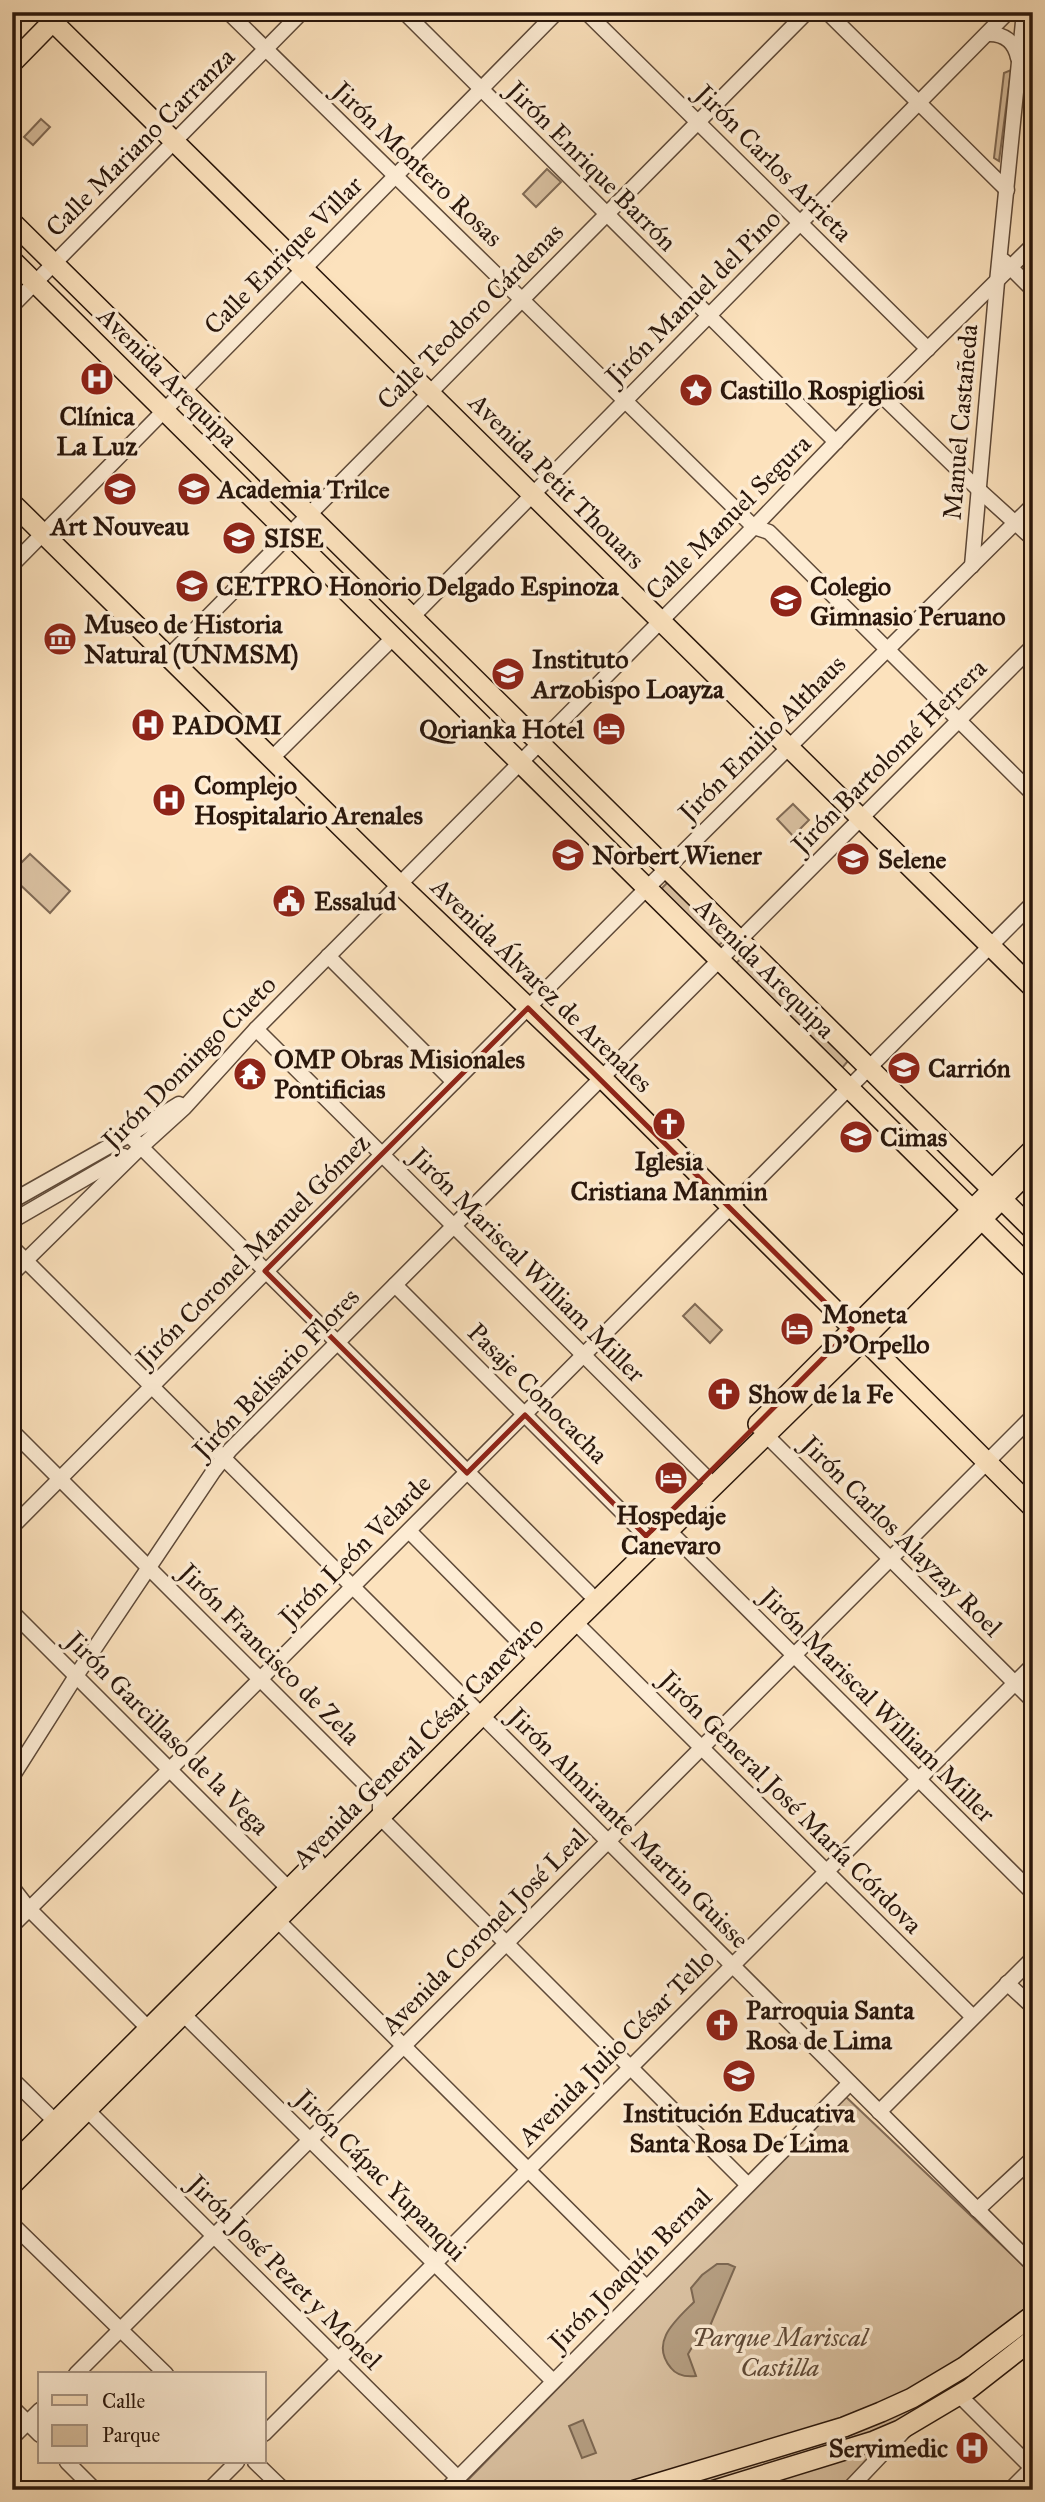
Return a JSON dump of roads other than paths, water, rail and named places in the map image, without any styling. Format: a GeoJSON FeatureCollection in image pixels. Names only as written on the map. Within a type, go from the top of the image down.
{"type":"FeatureCollection","features":[{"type":"Feature","properties":{"kind":"main road"},"geometry":{"type":"LineString","coordinates":[[12,44],[49,14]]}},
{"type":"Feature","properties":{"kind":"main road"},"geometry":{"type":"LineString","coordinates":[[12,63],[49,14]]}},
{"type":"Feature","properties":{"kind":"main road","name":"Avenida Petit Thouars"},"geometry":{"type":"LineString","coordinates":[[49,14],[174,142],[1033,988]]}},
{"type":"Feature","properties":{"kind":"main road","name":"Avenida Arequipa"},"geometry":{"type":"LineString","coordinates":[[12,222],[1033,1230]]}},
{"type":"Feature","properties":{"kind":"main road","name":"Avenida Arequipa"},"geometry":{"type":"LineString","coordinates":[[12,260],[1033,1269]]}},
{"type":"Feature","properties":{"kind":"main road","name":"Avenida Álvarez de Arenales"},"geometry":{"type":"LineString","coordinates":[[12,503],[399,884],[602,1078],[1033,1508]]}},
{"type":"Feature","properties":{"kind":"main road"},"geometry":{"type":"LineString","coordinates":[[997,1195],[1033,1149]]}},
{"type":"Feature","properties":{"kind":"main road"},"geometry":{"type":"LineString","coordinates":[[858,1334],[977,1214],[1033,1167]]}},
{"type":"Feature","properties":{"kind":"main road","name":"Avenida General César Canevaro"},"geometry":{"type":"LineString","coordinates":[[478,1711],[529,1652],[589,1593],[766,1435],[858,1334]]}},
{"type":"Feature","properties":{"kind":"main road","name":"Avenida General César Canevaro"},"geometry":{"type":"LineString","coordinates":[[178,2009],[277,1920],[380,1808],[478,1711],[575,1622],[706,1477],[858,1334]]}},
{"type":"Feature","properties":{"kind":"main road","name":"Avenida General César Canevaro"},"geometry":{"type":"LineString","coordinates":[[12,2185],[61,2126],[154,2034],[289,1889],[380,1808]]}},
{"type":"Feature","properties":{"kind":"main road","name":"Avenida General César Canevaro"},"geometry":{"type":"LineString","coordinates":[[12,2165],[61,2126]]}},
{"type":"Feature","properties":{"kind":"main road"},"geometry":{"type":"LineString","coordinates":[[635,2490],[697,2482],[723,2465],[844,2427],[912,2398],[973,2360],[1033,2315]]}},
{"type":"Feature","properties":{"kind":"main road"},"geometry":{"type":"LineString","coordinates":[[723,2465],[719,2477],[722,2488],[874,2441],[907,2426],[959,2395],[1033,2339]]}},
{"type":"Feature","properties":{"kind":"street","name":"Jirón Montero Rosas"},"geometry":{"type":"LineString","coordinates":[[228,12],[754,527],[769,532],[958,721],[1030,785]]}},
{"type":"Feature","properties":{"kind":"street","name":"Calle Mariano Carranza"},"geometry":{"type":"LineString","coordinates":[[12,306],[302,12]]}},
{"type":"Feature","properties":{"kind":"street","name":"Jirón Enrique Barrón"},"geometry":{"type":"LineString","coordinates":[[404,12],[836,442]]}},
{"type":"Feature","properties":{"kind":"street","name":"Calle Enrique Villar"},"geometry":{"type":"LineString","coordinates":[[12,565],[557,12]]}},
{"type":"Feature","properties":{"kind":"street","name":"Jirón Carlos Arrieta"},"geometry":{"type":"LineString","coordinates":[[586,12],[928,349]]}},
{"type":"Feature","properties":{"kind":"street","name":"Calle Teodoro Cárdenas"},"geometry":{"type":"LineString","coordinates":[[169,656],[807,12]]}},
{"type":"Feature","properties":{"kind":"street"},"geometry":{"type":"LineString","coordinates":[[827,12],[1007,190]]}},
{"type":"Feature","properties":{"kind":"street"},"geometry":{"type":"LineString","coordinates":[[1008,12],[1023,20],[1033,38]]}},
{"type":"Feature","properties":{"kind":"street","name":"Jirón Manuel del Pino"},"geometry":{"type":"LineString","coordinates":[[412,616],[1008,12]]}},
{"type":"Feature","properties":{"kind":"street","name":"Manuel Castañeda"},"geometry":{"type":"LineString","coordinates":[[972,566],[1023,20]]}},
{"type":"Feature","properties":{"kind":"street"},"geometry":{"type":"LineString","coordinates":[[987,34],[999,34],[1010,41],[1016,51],[1018,63]]}},
{"type":"Feature","properties":{"kind":"street","name":"Calle Manuel Segura"},"geometry":{"type":"LineString","coordinates":[[399,884],[754,527],[881,395],[1033,245]]}},
{"type":"Feature","properties":{"kind":"street"},"geometry":{"type":"LineString","coordinates":[[1001,252],[1010,268],[1033,290]]}},
{"type":"Feature","properties":{"kind":"street"},"geometry":{"type":"LineString","coordinates":[[881,395],[1033,539]]}},
{"type":"Feature","properties":{"kind":"street","name":"Jirón Emilio Althaus"},"geometry":{"type":"LineString","coordinates":[[528,1008],[788,746],[1033,505]]}},
{"type":"Feature","properties":{"kind":"street"},"geometry":{"type":"LineString","coordinates":[[271,759],[394,637]]}},
{"type":"Feature","properties":{"kind":"street","name":"Jirón Bartolomé Herrera"},"geometry":{"type":"LineString","coordinates":[[602,1078],[1033,646]]}},
{"type":"Feature","properties":{"kind":"street","name":"Jirón Domingo Cueto"},"geometry":{"type":"LineString","coordinates":[[12,1273],[184,1108],[256,1029],[399,884]]}},
{"type":"Feature","properties":{"kind":"street","name":"Jirón León Velarde"},"geometry":{"type":"LineString","coordinates":[[12,1926],[584,1356],[1033,903]]}},
{"type":"Feature","properties":{"kind":"street"},"geometry":{"type":"LineString","coordinates":[[328,956],[454,1082]]}},
{"type":"Feature","properties":{"kind":"street","name":"Jirón Coronel Manuel Gómez"},"geometry":{"type":"LineString","coordinates":[[12,1527],[528,1008]]}},
{"type":"Feature","properties":{"kind":"street","name":"Jirón Mariscal William Miller"},"geometry":{"type":"LineString","coordinates":[[256,1029],[706,1477]]}},
{"type":"Feature","properties":{"kind":"street","name":"Jirón Belisario Flores"},"geometry":{"type":"LineString","coordinates":[[12,1777],[76,1676],[224,1458],[336,1342],[602,1078]]}},
{"type":"Feature","properties":{"kind":"street"},"geometry":{"type":"LineString","coordinates":[[12,1201],[129,1135],[200,1089]]}},
{"type":"Feature","properties":{"kind":"street"},"geometry":{"type":"LineString","coordinates":[[129,1135],[589,1593]]}},
{"type":"Feature","properties":{"kind":"street"},"geometry":{"type":"LineString","coordinates":[[12,1220],[141,1147]]}},
{"type":"Feature","properties":{"kind":"street"},"geometry":{"type":"LineString","coordinates":[[57,1175],[72,1185],[85,1202]]}},
{"type":"Feature","properties":{"kind":"street","name":"Jirón Almirante Martin Guisse"},"geometry":{"type":"LineString","coordinates":[[12,1247],[1033,2265]]}},
{"type":"Feature","properties":{"kind":"street","name":"Pasaje Conocacha"},"geometry":{"type":"LineString","coordinates":[[395,1285],[525,1415],[658,1530]]}},
{"type":"Feature","properties":{"kind":"street","name":"Avenida Coronel José Leal"},"geometry":{"type":"LineString","coordinates":[[78,2372],[1033,1416]]}},
{"type":"Feature","properties":{"kind":"street","name":"Jirón Francisco de Zela"},"geometry":{"type":"LineString","coordinates":[[12,1431],[260,1679],[506,1944],[748,2185]]}},
{"type":"Feature","properties":{"kind":"street","name":"Jirón Carlos Alayzay Roel"},"geometry":{"type":"LineString","coordinates":[[766,1435],[1033,1701]]}},
{"type":"Feature","properties":{"kind":"street","name":"Jirón Mariscal William Miller"},"geometry":{"type":"LineString","coordinates":[[658,1530],[794,1656],[1033,1892]]}},
{"type":"Feature","properties":{"kind":"street"},"geometry":{"type":"LineString","coordinates":[[409,1531],[529,1652]]}},
{"type":"Feature","properties":{"kind":"street","name":"Jirón Garcillaso de la Vega"},"geometry":{"type":"LineString","coordinates":[[12,1612],[289,1889]]}},
{"type":"Feature","properties":{"kind":"street","name":"Jirón General José María Córdova"},"geometry":{"type":"LineString","coordinates":[[575,1622],[973,2017]]}},
{"type":"Feature","properties":{"kind":"street","name":"Avenida Julio César Tello"},"geometry":{"type":"LineString","coordinates":[[266,2432],[1033,1665]]}},
{"type":"Feature","properties":{"kind":"street"},"geometry":{"type":"LineString","coordinates":[[12,1887],[29,1909],[154,2034]]}},
{"type":"Feature","properties":{"kind":"street"},"geometry":{"type":"LineString","coordinates":[[277,1920],[646,2287]]}},
{"type":"Feature","properties":{"kind":"street"},"geometry":{"type":"LineString","coordinates":[[879,2112],[1033,1958]]}},
{"type":"Feature","properties":{"kind":"street"},"geometry":{"type":"LineString","coordinates":[[1007,1983],[1033,2007]]}},
{"type":"Feature","properties":{"kind":"street","name":"Jirón Cápac Yupanqui"},"geometry":{"type":"LineString","coordinates":[[178,2009],[553,2381]]}},
{"type":"Feature","properties":{"kind":"street"},"geometry":{"type":"LineString","coordinates":[[12,2079],[61,2126]]}},
{"type":"Feature","properties":{"kind":"street","name":"Jirón Joaquín Bernal"},"geometry":{"type":"LineString","coordinates":[[446,2490],[850,2083]]}},
{"type":"Feature","properties":{"kind":"street","name":"Jirón José Pezet y Monel"},"geometry":{"type":"LineString","coordinates":[[82,2105],[457,2478]]}},
{"type":"Feature","properties":{"kind":"street"},"geometry":{"type":"LineString","coordinates":[[977,2210],[1033,2158]]}},
{"type":"Feature","properties":{"kind":"street"},"geometry":{"type":"LineString","coordinates":[[12,2224],[164,2372]]}},
{"type":"Feature","properties":{"kind":"street"},"geometry":{"type":"LineString","coordinates":[[959,2395],[1032,2468],[1010,2490]]}},
{"type":"Feature","properties":{"kind":"street"},"geometry":{"type":"LineString","coordinates":[[12,2407],[38,2433]]}},
{"type":"Feature","properties":{"kind":"street"},"geometry":{"type":"LineString","coordinates":[[12,2438],[38,2412]]}},
{"type":"Feature","properties":{"kind":"street"},"geometry":{"type":"LineString","coordinates":[[849,2490],[903,2434],[907,2426]]}},
{"type":"Feature","properties":{"kind":"street"},"geometry":{"type":"LineString","coordinates":[[69,2464],[95,2490]]}},
{"type":"Feature","properties":{"kind":"street"},"geometry":{"type":"LineString","coordinates":[[209,2490],[235,2464]]}},
{"type":"Feature","properties":{"kind":"street"},"geometry":{"type":"LineString","coordinates":[[257,2464],[284,2490]]}},
{"type":"Feature","properties":{"kind":"place","name":"Clínica La Luz"},"geometry":{"type":"Point","coordinates":[97,379]}},
{"type":"Feature","properties":{"kind":"place","name":"Castillo Rospigliosi"},"geometry":{"type":"Point","coordinates":[696,390]}},
{"type":"Feature","properties":{"kind":"place","name":"Art Nouveau"},"geometry":{"type":"Point","coordinates":[120,489]}},
{"type":"Feature","properties":{"kind":"place","name":"Academia Trilce"},"geometry":{"type":"Point","coordinates":[194,489]}},
{"type":"Feature","properties":{"kind":"place","name":"SISE"},"geometry":{"type":"Point","coordinates":[239,538]}},
{"type":"Feature","properties":{"kind":"place","name":"CETPRO Honorio Delgado Espinoza"},"geometry":{"type":"Point","coordinates":[192,586]}},
{"type":"Feature","properties":{"kind":"place","name":"Colegio Gimnasio Peruano"},"geometry":{"type":"Point","coordinates":[786,601]}},
{"type":"Feature","properties":{"kind":"place","name":"Museo de Historia Natural (UNMSM)"},"geometry":{"type":"Point","coordinates":[60,639]}},
{"type":"Feature","properties":{"kind":"place","name":"Instituto Arzobispo Loayza"},"geometry":{"type":"Point","coordinates":[508,674]}},
{"type":"Feature","properties":{"kind":"place","name":"PADOMI"},"geometry":{"type":"Point","coordinates":[148,725]}},
{"type":"Feature","properties":{"kind":"place","name":"Qorianka Hotel"},"geometry":{"type":"Point","coordinates":[609,729]}},
{"type":"Feature","properties":{"kind":"place","name":"Complejo Hospitalario Arenales"},"geometry":{"type":"Point","coordinates":[169,800]}},
{"type":"Feature","properties":{"kind":"place","name":"Norbert Wiener"},"geometry":{"type":"Point","coordinates":[568,855]}},
{"type":"Feature","properties":{"kind":"place","name":"Selene"},"geometry":{"type":"Point","coordinates":[853,859]}},
{"type":"Feature","properties":{"kind":"place","name":"Essalud"},"geometry":{"type":"Point","coordinates":[289,901]}},
{"type":"Feature","properties":{"kind":"place","name":"Carrión"},"geometry":{"type":"Point","coordinates":[904,1068]}},
{"type":"Feature","properties":{"kind":"place","name":"OMP Obras Misionales Pontificias"},"geometry":{"type":"Point","coordinates":[250,1074]}},
{"type":"Feature","properties":{"kind":"place","name":"Iglesia Cristiana Manmin"},"geometry":{"type":"Point","coordinates":[669,1124]}},
{"type":"Feature","properties":{"kind":"place","name":"Cimas"},"geometry":{"type":"Point","coordinates":[856,1137]}},
{"type":"Feature","properties":{"kind":"place","name":"Moneta D'Orpello"},"geometry":{"type":"Point","coordinates":[797,1329]}},
{"type":"Feature","properties":{"kind":"place","name":"Show de la Fe"},"geometry":{"type":"Point","coordinates":[724,1394]}},
{"type":"Feature","properties":{"kind":"place","name":"Hospedaje Canevaro"},"geometry":{"type":"Point","coordinates":[671,1478]}},
{"type":"Feature","properties":{"kind":"place","name":"Parroquia Santa Rosa de Lima"},"geometry":{"type":"Point","coordinates":[722,2025]}},
{"type":"Feature","properties":{"kind":"place","name":"Institución Educativa Santa Rosa De Lima"},"geometry":{"type":"Point","coordinates":[739,2076]}},
{"type":"Feature","properties":{"kind":"place","name":"Servimedic"},"geometry":{"type":"Point","coordinates":[972,2448]}},
{"type":"Feature","properties":{"kind":"park label","name":"Parque Mariscal Castilla"},"geometry":{"type":"Point","coordinates":[780,2352]}}]}
